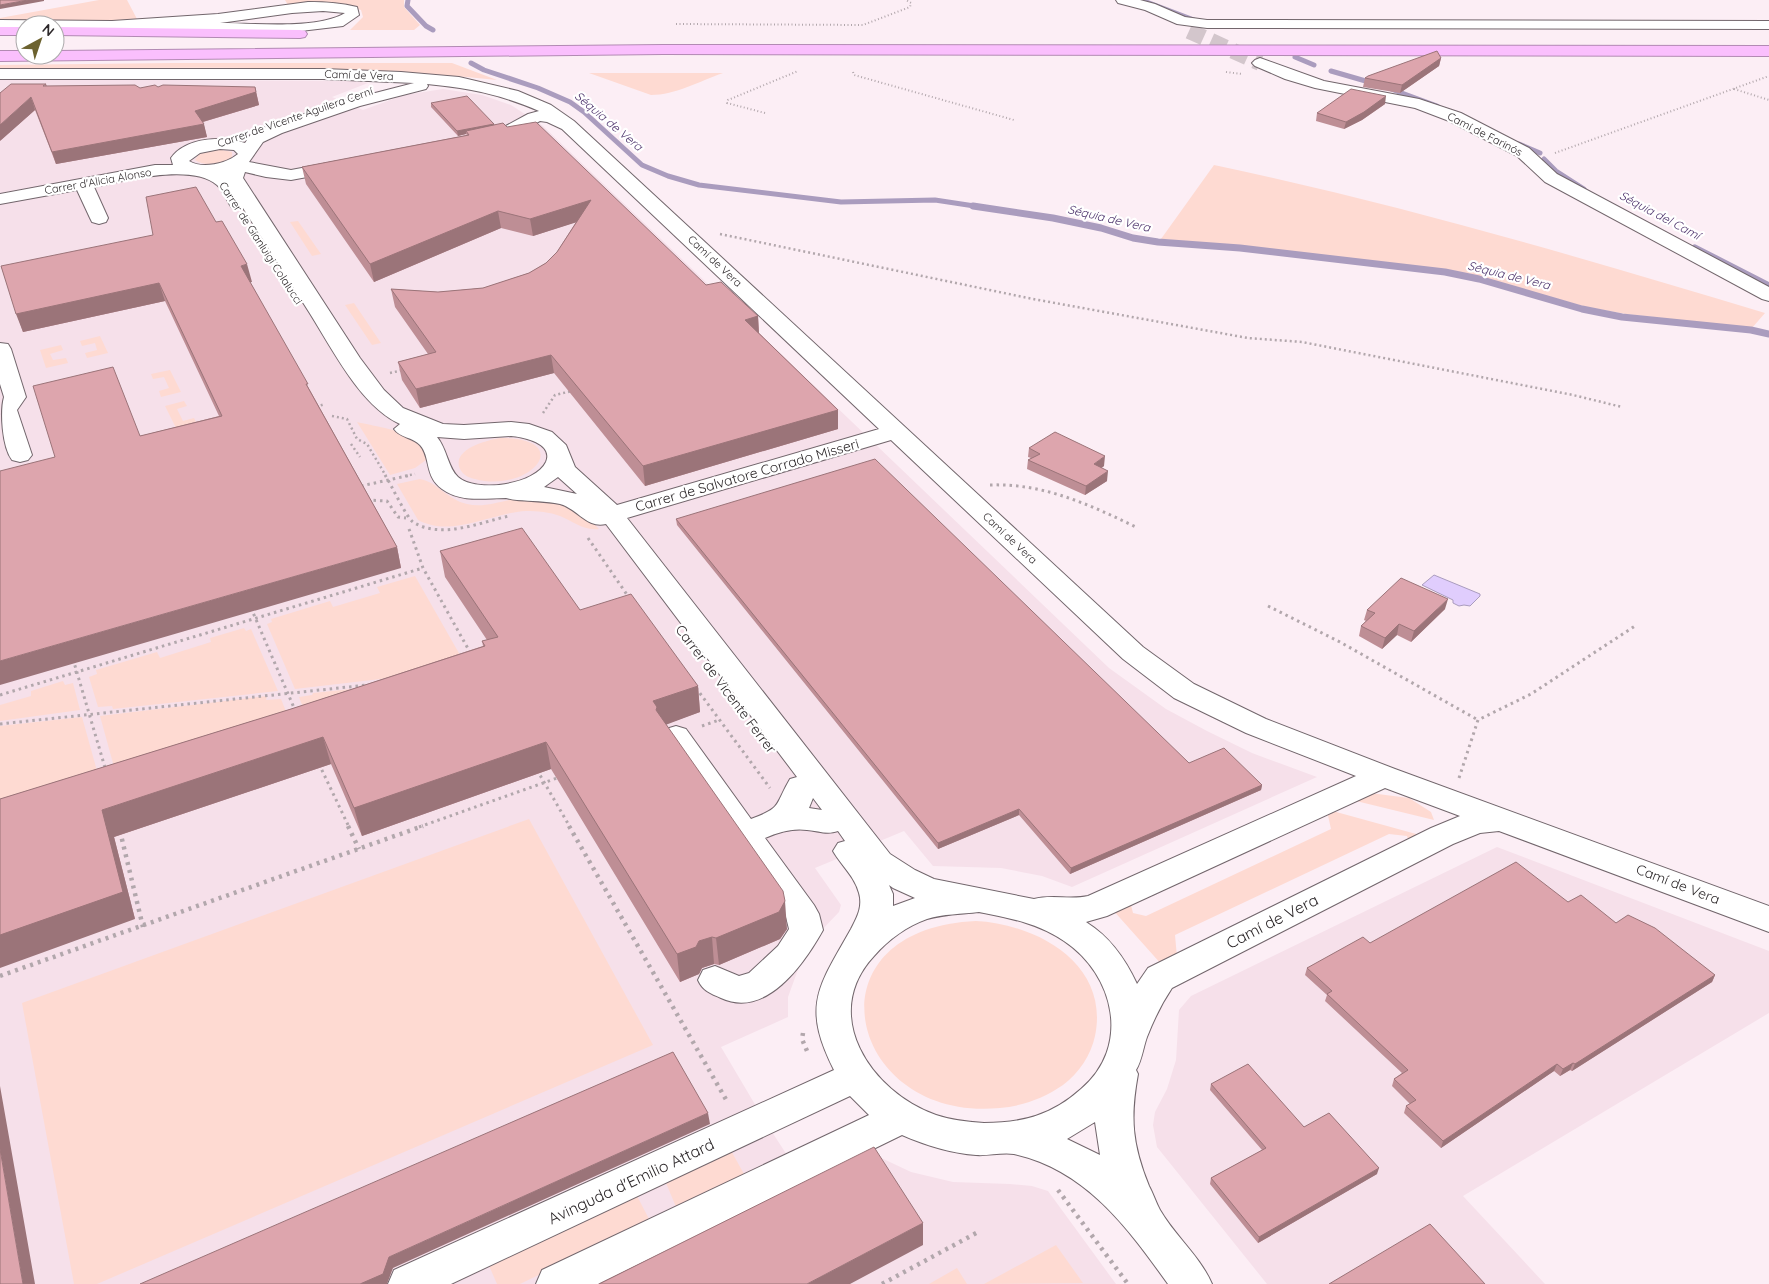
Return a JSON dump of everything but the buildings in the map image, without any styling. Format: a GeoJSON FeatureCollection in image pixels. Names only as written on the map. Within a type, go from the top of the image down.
{"type":"FeatureCollection","features":[{"type":"Feature","properties":{"kind":"highway"},"geometry":{"type":"LineString","coordinates":[[0,31],[15,31]]}},
{"type":"Feature","properties":{"kind":"highway"},"geometry":{"type":"LineString","coordinates":[[65,31],[349,34]]}},
{"type":"Feature","properties":{"kind":"highway"},"geometry":{"type":"LineString","coordinates":[[794,35],[1032,35],[1050,38],[1769,38]]}},
{"type":"Feature","properties":{"kind":"highway"},"geometry":{"type":"LineString","coordinates":[[65,39],[1036,41],[1050,38]]}},
{"type":"Feature","properties":{"kind":"highway"},"geometry":{"type":"LineString","coordinates":[[0,39],[15,39]]}},
{"type":"Feature","properties":{"kind":"highway"},"geometry":{"type":"LineString","coordinates":[[0,48],[15,48]]}},
{"type":"Feature","properties":{"kind":"highway"},"geometry":{"type":"LineString","coordinates":[[65,48],[1769,51]]}},
{"type":"Feature","properties":{"kind":"highway"},"geometry":{"type":"LineString","coordinates":[[0,56],[443,50]]}},
{"type":"Feature","properties":{"kind":"street"},"geometry":{"type":"LineString","coordinates":[[1123,0],[1150,7],[1182,21],[1200,24],[1769,25]]}},
{"type":"Feature","properties":{"kind":"street"},"geometry":{"type":"LineString","coordinates":[[1123,0],[1189,31]]}},
{"type":"Feature","properties":{"kind":"street"},"geometry":{"type":"LineString","coordinates":[[0,24],[292,28],[338,23],[352,15],[352,10],[340,7],[319,6],[203,20],[114,25]]}},
{"type":"Feature","properties":{"kind":"street","name":"Camí de Farinós"},"geometry":{"type":"LineString","coordinates":[[1255,69],[1429,108],[1455,117],[1523,152],[1551,178],[1769,295]]}},
{"type":"Feature","properties":{"kind":"street","name":"Camí de Vera"},"geometry":{"type":"LineString","coordinates":[[0,74],[361,74],[459,82],[492,88],[534,102],[568,125],[687,234],[1133,654],[1184,691],[1256,726],[1384,776],[1769,918]]}},
{"type":"Feature","properties":{"kind":"street"},"geometry":{"type":"LineString","coordinates":[[304,80],[323,74]]}},
{"type":"Feature","properties":{"kind":"street","name":"Carrer de Vicente Aguilera Cerní"},"geometry":{"type":"LineString","coordinates":[[211,145],[366,95],[381,85],[374,77],[361,74]]}},
{"type":"Feature","properties":{"kind":"street","name":"Carrer de Vicente Aguilera Cerní"},"geometry":{"type":"LineString","coordinates":[[387,94],[408,86],[409,79],[401,77]]}},
{"type":"Feature","properties":{"kind":"street","name":"Carrer de Vicente Aguilera Cerní"},"geometry":{"type":"LineString","coordinates":[[242,163],[257,138],[276,128],[349,104],[387,94],[427,85],[459,82]]}},
{"type":"Feature","properties":{"kind":"street"},"geometry":{"type":"LineString","coordinates":[[473,140],[508,132],[530,118],[534,113],[533,110],[506,98],[492,88]]}},
{"type":"Feature","properties":{"kind":"street"},"geometry":{"type":"LineString","coordinates":[[530,118],[550,117],[568,125]]}},
{"type":"Feature","properties":{"kind":"street"},"geometry":{"type":"LineString","coordinates":[[211,145],[238,146],[242,163],[234,178],[236,184],[351,361],[383,402],[395,413],[426,427],[464,432],[492,431]]}},
{"type":"Feature","properties":{"kind":"street","name":"Carrer d'Alicia Alonso"},"geometry":{"type":"LineString","coordinates":[[0,197],[137,169],[211,145]]}},
{"type":"Feature","properties":{"kind":"street"},"geometry":{"type":"LineString","coordinates":[[185,154],[180,162],[182,165],[197,170]]}},
{"type":"Feature","properties":{"kind":"street"},"geometry":{"type":"LineString","coordinates":[[242,163],[274,174],[291,175],[358,163]]}},
{"type":"Feature","properties":{"kind":"street","name":"Carrer d'Alicia Alonso"},"geometry":{"type":"LineString","coordinates":[[0,197],[155,170],[197,170],[242,163]]}},
{"type":"Feature","properties":{"kind":"street","name":"Carrer de Gianluigi Colalucci"},"geometry":{"type":"LineString","coordinates":[[197,170],[224,181],[367,407],[386,421],[429,440],[435,447],[440,467]]}},
{"type":"Feature","properties":{"kind":"street"},"geometry":{"type":"LineString","coordinates":[[83,183],[99,218]]}},
{"type":"Feature","properties":{"kind":"street"},"geometry":{"type":"LineString","coordinates":[[0,349],[15,397],[6,410],[20,455]]}},
{"type":"Feature","properties":{"kind":"street"},"geometry":{"type":"LineString","coordinates":[[492,431],[457,443],[446,452],[440,467],[443,476],[465,490],[481,494],[520,489],[536,482],[557,466],[559,454]]}},
{"type":"Feature","properties":{"kind":"street","name":"Carrer de Vicente Ferrer"},"geometry":{"type":"LineString","coordinates":[[492,431],[529,431],[544,437],[554,444],[564,470],[596,496],[597,522],[647,604],[785,799]]}},
{"type":"Feature","properties":{"kind":"street","name":"Carrer de Salvatore Corrado Misseri"},"geometry":{"type":"LineString","coordinates":[[597,522],[896,431]]}},
{"type":"Feature","properties":{"kind":"street","name":"Carrer de Vicente Ferrer"},"geometry":{"type":"LineString","coordinates":[[501,492],[568,498],[582,504],[878,862],[904,879],[928,890],[979,900]]}},
{"type":"Feature","properties":{"kind":"street"},"geometry":{"type":"LineString","coordinates":[[676,736],[802,914],[806,930],[790,955],[760,984],[737,990],[715,980]]}},
{"type":"Feature","properties":{"kind":"street","name":"Camí de Vera"},"geometry":{"type":"LineString","coordinates":[[1314,748],[1337,770],[1342,785],[1331,800]]}},
{"type":"Feature","properties":{"kind":"street"},"geometry":{"type":"LineString","coordinates":[[856,952],[880,929],[910,913],[943,903],[979,900],[1023,907],[1078,911],[1095,907],[1384,776]]}},
{"type":"Feature","properties":{"kind":"street","name":"Camí de Vera"},"geometry":{"type":"LineString","coordinates":[[1419,788],[1439,809],[1442,836]]}},
{"type":"Feature","properties":{"kind":"street"},"geometry":{"type":"LineString","coordinates":[[746,833],[785,799],[806,818],[828,823],[871,879],[875,892],[876,909],[856,952],[840,980],[833,1012],[839,1045],[840,1084],[875,1099],[902,1117],[936,1132],[975,1139],[1014,1138],[1060,1125],[1097,1101],[1126,1051]]}},
{"type":"Feature","properties":{"kind":"street","name":"Camí de Vera"},"geometry":{"type":"LineString","coordinates":[[1126,1051],[1145,1000],[1160,978],[1442,836],[1474,822],[1503,819]]}},
{"type":"Feature","properties":{"kind":"street"},"geometry":{"type":"LineString","coordinates":[[1023,907],[1059,921],[1090,942],[1113,970],[1127,1000],[1126,1051],[1114,1109],[1116,1145],[1126,1177],[1145,1221]]}},
{"type":"Feature","properties":{"kind":"street","name":"Avinguda d'Emilio Attard"},"geometry":{"type":"LineString","coordinates":[[408,1284],[840,1084]]}},
{"type":"Feature","properties":{"kind":"street"},"geometry":{"type":"LineString","coordinates":[[556,1284],[902,1117]]}},
{"type":"Feature","properties":{"kind":"street"},"geometry":{"type":"LineString","coordinates":[[1014,1138],[1057,1151],[1080,1162],[1108,1183],[1145,1221],[1192,1284]]}},
{"type":"Feature","properties":{"kind":"path"},"geometry":{"type":"LineString","coordinates":[[676,24],[863,25],[910,7],[911,3],[906,0]]}},
{"type":"Feature","properties":{"kind":"path"},"geometry":{"type":"LineString","coordinates":[[1224,72],[1255,69]]}},
{"type":"Feature","properties":{"kind":"path"},"geometry":{"type":"LineString","coordinates":[[783,71],[805,72]]}},
{"type":"Feature","properties":{"kind":"path"},"geometry":{"type":"LineString","coordinates":[[765,113],[727,103],[728,100],[798,71]]}},
{"type":"Feature","properties":{"kind":"path"},"geometry":{"type":"LineString","coordinates":[[852,72],[854,75],[1014,120]]}},
{"type":"Feature","properties":{"kind":"path"},"geometry":{"type":"LineString","coordinates":[[1533,160],[1769,76]]}},
{"type":"Feature","properties":{"kind":"path"},"geometry":{"type":"LineString","coordinates":[[1734,89],[1769,100]]}},
{"type":"Feature","properties":{"kind":"path"},"geometry":{"type":"LineString","coordinates":[[687,234],[714,233],[1033,299],[1248,338],[1302,342],[1573,395],[1622,407]]}},
{"type":"Feature","properties":{"kind":"path"},"geometry":{"type":"LineString","coordinates":[[384,374],[404,370]]}},
{"type":"Feature","properties":{"kind":"path"},"geometry":{"type":"LineString","coordinates":[[555,396],[573,390]]}},
{"type":"Feature","properties":{"kind":"path"},"geometry":{"type":"LineString","coordinates":[[316,407],[325,404]]}},
{"type":"Feature","properties":{"kind":"path"},"geometry":{"type":"LineString","coordinates":[[332,416],[347,419],[357,439],[367,444],[412,521],[430,529],[469,527],[513,515]]}},
{"type":"Feature","properties":{"kind":"path"},"geometry":{"type":"LineString","coordinates":[[351,444],[360,457]]}},
{"type":"Feature","properties":{"kind":"path"},"geometry":{"type":"LineString","coordinates":[[355,488],[440,467]]}},
{"type":"Feature","properties":{"kind":"path"},"geometry":{"type":"LineString","coordinates":[[961,492],[984,485],[1009,483],[1053,492],[1091,506],[1138,528]]}},
{"type":"Feature","properties":{"kind":"path"},"geometry":{"type":"LineString","coordinates":[[364,500],[388,501],[398,517],[406,518]]}},
{"type":"Feature","properties":{"kind":"path"},"geometry":{"type":"LineString","coordinates":[[597,522],[647,604]]}},
{"type":"Feature","properties":{"kind":"path"},"geometry":{"type":"LineString","coordinates":[[409,529],[422,568],[472,656]]}},
{"type":"Feature","properties":{"kind":"path"},"geometry":{"type":"LineString","coordinates":[[0,695],[422,568]]}},
{"type":"Feature","properties":{"kind":"path"},"geometry":{"type":"LineString","coordinates":[[248,602],[298,717]]}},
{"type":"Feature","properties":{"kind":"path"},"geometry":{"type":"LineString","coordinates":[[1268,606],[1340,642],[1478,720]]}},
{"type":"Feature","properties":{"kind":"path"},"geometry":{"type":"LineString","coordinates":[[1452,800],[1478,720],[1531,694],[1635,626]]}},
{"type":"Feature","properties":{"kind":"path"},"geometry":{"type":"LineString","coordinates":[[71,653],[107,777]]}},
{"type":"Feature","properties":{"kind":"path"},"geometry":{"type":"LineString","coordinates":[[0,724],[374,684]]}},
{"type":"Feature","properties":{"kind":"path"},"geometry":{"type":"LineString","coordinates":[[696,688],[719,720],[785,799]]}},
{"type":"Feature","properties":{"kind":"path"},"geometry":{"type":"LineString","coordinates":[[676,736],[719,720]]}},
{"type":"Feature","properties":{"kind":"path"},"geometry":{"type":"LineString","coordinates":[[318,760],[359,849]]}},
{"type":"Feature","properties":{"kind":"path"},"geometry":{"type":"LineString","coordinates":[[535,766],[705,1064]]}},
{"type":"Feature","properties":{"kind":"path"},"geometry":{"type":"LineString","coordinates":[[0,976],[144,927],[564,776]]}},
{"type":"Feature","properties":{"kind":"path"},"geometry":{"type":"LineString","coordinates":[[119,824],[144,927]]}},
{"type":"Feature","properties":{"kind":"path"},"geometry":{"type":"LineString","coordinates":[[803,1030],[802,1039],[840,1084]]}},
{"type":"Feature","properties":{"kind":"path"},"geometry":{"type":"LineString","coordinates":[[1055,1186],[1128,1284]]}},
{"type":"Feature","properties":{"kind":"path"},"geometry":{"type":"LineString","coordinates":[[882,1284],[980,1232]]}},
{"type":"Feature","properties":{"kind":"shaded area"},"geometry":{"type":"Polygon","coordinates":[[[99,0],[127,0],[137,19],[250,11],[288,5],[285,0],[404,0],[404,7],[420,25],[414,30],[350,30],[363,17],[361,10],[336,3],[165,21],[115,23],[65,22],[65,15],[16,15],[99,0]]]}},
{"type":"Feature","properties":{"kind":"shaded area"},"geometry":{"type":"Polygon","coordinates":[[[15,15],[15,20],[0,20],[0,18],[15,15]]]}},
{"type":"Feature","properties":{"kind":"shaded area"},"geometry":{"type":"Polygon","coordinates":[[[452,63],[497,80],[373,71],[311,69],[0,68],[0,65],[452,63]]]}},
{"type":"Feature","properties":{"kind":"shaded area"},"geometry":{"type":"Polygon","coordinates":[[[589,73],[723,73],[669,93],[651,95],[589,73]]]}},
{"type":"Feature","properties":{"kind":"shaded area"},"geometry":{"type":"Polygon","coordinates":[[[0,79],[357,81],[368,83],[332,97],[363,110],[404,95],[443,89],[482,95],[511,105],[543,126],[1109,668],[1166,709],[1207,731],[1252,753],[1317,777],[1072,887],[1042,876],[1001,868],[933,866],[904,831],[815,868],[841,905],[839,912],[818,934],[804,953],[788,997],[788,1017],[721,1047],[796,1169],[875,1155],[911,1172],[953,1182],[1032,1186],[1048,1191],[1116,1284],[0,1284],[0,79]]]}},
{"type":"Feature","properties":{"kind":"shaded area"},"geometry":{"type":"Polygon","coordinates":[[[217,149],[232,152],[232,157],[214,164],[195,160],[200,153],[217,149]]]}},
{"type":"Feature","properties":{"kind":"shaded area"},"geometry":{"type":"Polygon","coordinates":[[[1214,165],[1422,214],[1765,313],[1752,328],[1626,314],[1586,307],[1451,270],[1161,239],[1214,165]]]}},
{"type":"Feature","properties":{"kind":"shaded area"},"geometry":{"type":"Polygon","coordinates":[[[298,221],[321,254],[312,256],[290,222],[298,221]]]}},
{"type":"Feature","properties":{"kind":"shaded area"},"geometry":{"type":"Polygon","coordinates":[[[354,303],[381,343],[372,345],[345,305],[354,303]]]}},
{"type":"Feature","properties":{"kind":"shaded area"},"geometry":{"type":"Polygon","coordinates":[[[100,336],[108,353],[87,358],[85,353],[97,350],[95,343],[82,346],[80,341],[100,336]]]}},
{"type":"Feature","properties":{"kind":"shaded area"},"geometry":{"type":"Polygon","coordinates":[[[61,345],[63,350],[50,354],[53,360],[66,358],[68,363],[46,368],[40,350],[61,345]]]}},
{"type":"Feature","properties":{"kind":"shaded area"},"geometry":{"type":"Polygon","coordinates":[[[170,370],[181,392],[161,397],[159,391],[169,388],[164,377],[153,379],[151,374],[170,370]]]}},
{"type":"Feature","properties":{"kind":"shaded area"},"geometry":{"type":"Polygon","coordinates":[[[184,401],[187,406],[177,409],[183,421],[194,418],[197,424],[177,430],[165,406],[184,401]]]}},
{"type":"Feature","properties":{"kind":"shaded area"},"geometry":{"type":"Polygon","coordinates":[[[357,422],[400,432],[411,437],[420,443],[425,451],[426,460],[415,468],[390,475],[357,422]]]}},
{"type":"Feature","properties":{"kind":"shaded area"},"geometry":{"type":"Polygon","coordinates":[[[500,438],[524,440],[537,447],[541,455],[537,464],[527,473],[513,479],[495,482],[473,479],[466,476],[460,469],[459,462],[461,456],[480,443],[500,438]]]}},
{"type":"Feature","properties":{"kind":"shaded area"},"geometry":{"type":"Polygon","coordinates":[[[420,479],[432,484],[454,499],[467,504],[485,505],[528,498],[562,504],[582,514],[599,529],[588,529],[560,516],[530,511],[512,513],[458,526],[431,525],[418,520],[397,484],[420,479]]]}},
{"type":"Feature","properties":{"kind":"shaded area"},"geometry":{"type":"Polygon","coordinates":[[[1434,575],[1480,594],[1480,596],[1470,606],[1459,606],[1453,603],[1453,600],[1422,585],[1434,575]]]}},
{"type":"Feature","properties":{"kind":"shaded area"},"geometry":{"type":"Polygon","coordinates":[[[415,576],[464,662],[432,673],[295,689],[267,624],[272,622],[271,619],[330,601],[333,607],[380,593],[377,587],[415,576]]]}},
{"type":"Feature","properties":{"kind":"shaded area"},"geometry":{"type":"Polygon","coordinates":[[[244,628],[246,631],[251,629],[278,691],[113,709],[112,706],[98,707],[89,677],[97,674],[96,670],[157,652],[160,658],[211,642],[210,638],[244,628]]]}},
{"type":"Feature","properties":{"kind":"shaded area"},"geometry":{"type":"Polygon","coordinates":[[[63,681],[65,685],[73,683],[80,710],[0,721],[0,705],[31,696],[31,691],[63,681]]]}},
{"type":"Feature","properties":{"kind":"shaded area"},"geometry":{"type":"Polygon","coordinates":[[[390,685],[305,713],[299,697],[312,695],[313,693],[390,685]]]}},
{"type":"Feature","properties":{"kind":"shaded area"},"geometry":{"type":"Polygon","coordinates":[[[267,696],[266,700],[281,699],[289,719],[116,774],[100,716],[267,696]]]}},
{"type":"Feature","properties":{"kind":"shaded area"},"geometry":{"type":"Polygon","coordinates":[[[82,717],[99,778],[0,810],[0,726],[82,717]]]}},
{"type":"Feature","properties":{"kind":"shaded area"},"geometry":{"type":"Polygon","coordinates":[[[1370,793],[1409,798],[1431,812],[1434,820],[1352,800],[1370,793]]]}},
{"type":"Feature","properties":{"kind":"shaded area"},"geometry":{"type":"Polygon","coordinates":[[[1327,811],[1427,837],[1410,845],[1407,836],[1389,834],[1175,935],[1177,957],[1162,965],[1112,909],[1130,901],[1133,913],[1146,916],[1331,829],[1327,811]]]}},
{"type":"Feature","properties":{"kind":"shaded area"},"geometry":{"type":"Polygon","coordinates":[[[529,819],[653,1045],[97,1284],[74,1284],[22,1003],[529,819]]]}},
{"type":"Feature","properties":{"kind":"shaded area"},"geometry":{"type":"Polygon","coordinates":[[[1497,847],[1769,951],[1769,1013],[1463,1196],[1545,1284],[1267,1284],[1157,1147],[1153,1125],[1155,1112],[1167,1089],[1176,1060],[1179,1010],[1191,996],[1497,847]]]}},
{"type":"Feature","properties":{"kind":"shaded area"},"geometry":{"type":"Polygon","coordinates":[[[976,921],[1022,930],[1044,940],[1064,953],[1080,969],[1091,988],[1097,1011],[1095,1036],[1087,1057],[1079,1069],[1063,1085],[1033,1101],[1000,1108],[948,1105],[908,1086],[880,1058],[866,1023],[867,988],[885,956],[921,932],[976,921]]]}},
{"type":"Feature","properties":{"kind":"shaded area"},"geometry":{"type":"Polygon","coordinates":[[[729,1147],[744,1174],[676,1207],[664,1178],[729,1147]]]}},
{"type":"Feature","properties":{"kind":"shaded area"},"geometry":{"type":"Polygon","coordinates":[[[634,1190],[650,1221],[520,1284],[497,1284],[487,1261],[634,1190]]]}},
{"type":"Feature","properties":{"kind":"shaded area"},"geometry":{"type":"Polygon","coordinates":[[[1056,1245],[1083,1283],[984,1284],[1056,1245]]]}},
{"type":"Feature","properties":{"kind":"shaded area"},"geometry":{"type":"Polygon","coordinates":[[[957,1268],[967,1284],[929,1284],[957,1268]]]}},
{"type":"Feature","properties":{"kind":"waterway","name":"Séquia de Vera"},"geometry":{"type":"LineString","coordinates":[[408,0],[407,6],[426,26],[433,30]]}},
{"type":"Feature","properties":{"kind":"waterway","name":"Séquia del Camí"},"geometry":{"type":"LineString","coordinates":[[1141,0],[1194,20]]}},
{"type":"Feature","properties":{"kind":"waterway","name":"Séquia del Camí"},"geometry":{"type":"LineString","coordinates":[[1295,57],[1314,65]]}},
{"type":"Feature","properties":{"kind":"waterway","name":"Séquia de Vera"},"geometry":{"type":"LineString","coordinates":[[471,63],[484,70],[538,88],[570,102],[584,112],[642,165],[668,176],[699,185],[841,202],[935,200],[981,207]]}},
{"type":"Feature","properties":{"kind":"waterway","name":"Séquia del Camí"},"geometry":{"type":"LineString","coordinates":[[1331,71],[1376,84]]}},
{"type":"Feature","properties":{"kind":"waterway","name":"Séquia del Camí"},"geometry":{"type":"LineString","coordinates":[[1391,89],[1437,106]]}},
{"type":"Feature","properties":{"kind":"waterway","name":"Séquia del Camí"},"geometry":{"type":"LineString","coordinates":[[1519,144],[1540,153]]}},
{"type":"Feature","properties":{"kind":"waterway","name":"Séquia del Camí"},"geometry":{"type":"LineString","coordinates":[[1544,159],[1556,171],[1584,189]]}},
{"type":"Feature","properties":{"kind":"waterway","name":"Séquia de Vera"},"geometry":{"type":"LineString","coordinates":[[973,206],[1053,218],[1101,228],[1133,238],[1158,242],[1240,248],[1445,272],[1479,279],[1582,309],[1622,317],[1751,330],[1769,334]]}},
{"type":"Feature","properties":{"kind":"waterway","name":"Séquia del Camí"},"geometry":{"type":"LineString","coordinates":[[1695,248],[1769,286]]}},
{"type":"Feature","properties":{"kind":"tunnel"},"geometry":{"type":"LineString","coordinates":[[1189,31],[1260,63]]}}]}
